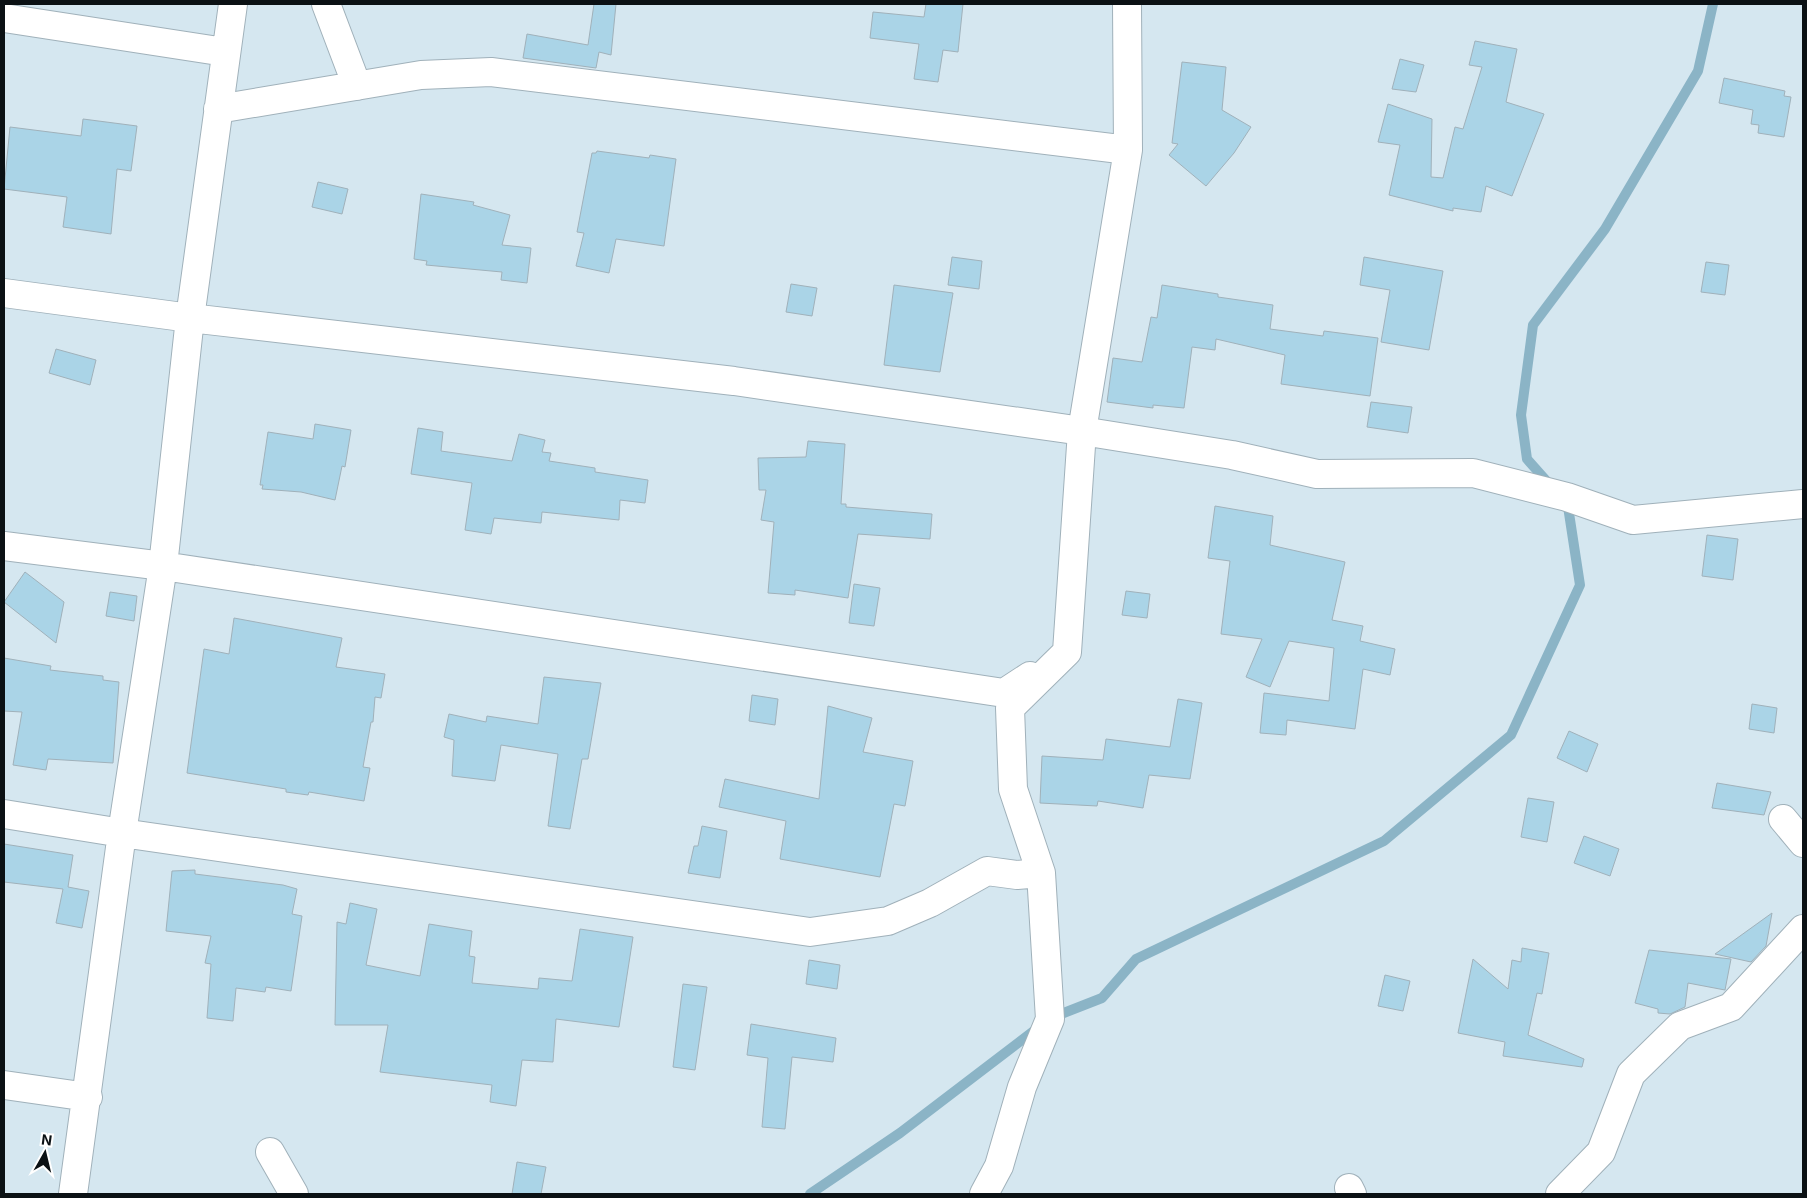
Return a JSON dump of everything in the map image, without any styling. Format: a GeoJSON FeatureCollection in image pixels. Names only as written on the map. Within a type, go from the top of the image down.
{"type":"FeatureCollection","features":[{"type":"Feature","properties":{"kind":"street"},"geometry":{"type":"LineString","coordinates":[[73,1194],[88,1096],[122,833],[163,566],[190,318],[233,4]]}},
{"type":"Feature","properties":{"kind":"street"},"geometry":{"type":"LineString","coordinates":[[326,4],[357,86]]}},
{"type":"Feature","properties":{"kind":"street"},"geometry":{"type":"LineString","coordinates":[[984,1194],[999,1166],[1022,1087],[1050,1018],[1041,873],[1014,789],[1010,708],[1067,652],[1082,431],[1128,150],[1127,4]]}},
{"type":"Feature","properties":{"kind":"street"},"geometry":{"type":"LineString","coordinates":[[4,18],[225,52]]}},
{"type":"Feature","properties":{"kind":"street"},"geometry":{"type":"LineString","coordinates":[[218,109],[421,75],[491,72],[1128,150]]}},
{"type":"Feature","properties":{"kind":"street"},"geometry":{"type":"LineString","coordinates":[[4,293],[190,318],[724,380],[1082,431],[1232,455],[1317,474],[1473,473],[1567,497],[1633,520],[1803,504]]}},
{"type":"Feature","properties":{"kind":"street"},"geometry":{"type":"LineString","coordinates":[[4,546],[163,566],[1004,693],[1067,652]]}},
{"type":"Feature","properties":{"kind":"street"},"geometry":{"type":"LineString","coordinates":[[4,814],[122,833],[810,932],[888,921],[930,903],[987,871],[1017,875],[1041,873]]}},
{"type":"Feature","properties":{"kind":"street"},"geometry":{"type":"LineString","coordinates":[[1783,819],[1803,843]]}},
{"type":"Feature","properties":{"kind":"street"},"geometry":{"type":"LineString","coordinates":[[1560,1194],[1601,1152],[1631,1074],[1680,1026],[1731,1007],[1803,929]]}},
{"type":"Feature","properties":{"kind":"street"},"geometry":{"type":"LineString","coordinates":[[4,1084],[88,1096]]}},
{"type":"Feature","properties":{"kind":"street"},"geometry":{"type":"LineString","coordinates":[[270,1152],[294,1194]]}},
{"type":"Feature","properties":{"kind":"building"},"geometry":{"type":"Polygon","coordinates":[[[594,4],[616,4],[611,55],[599,52],[596,68],[523,58],[527,34],[588,45],[594,4]]]}},
{"type":"Feature","properties":{"kind":"building"},"geometry":{"type":"Polygon","coordinates":[[[926,4],[963,4],[958,52],[943,50],[938,82],[914,79],[919,44],[870,38],[873,12],[924,17],[926,4]]]}},
{"type":"Feature","properties":{"kind":"building"},"geometry":{"type":"Polygon","coordinates":[[[1475,41],[1517,49],[1506,102],[1544,114],[1512,196],[1486,186],[1481,212],[1453,208],[1453,211],[1389,195],[1400,145],[1378,142],[1388,104],[1432,119],[1431,177],[1443,178],[1455,127],[1463,129],[1482,67],[1469,65],[1475,41]]]}},
{"type":"Feature","properties":{"kind":"building"},"geometry":{"type":"Polygon","coordinates":[[[1400,59],[1424,65],[1416,92],[1392,89],[1400,59]]]}},
{"type":"Feature","properties":{"kind":"building"},"geometry":{"type":"Polygon","coordinates":[[[1182,62],[1226,67],[1222,110],[1251,127],[1234,153],[1206,186],[1169,155],[1178,144],[1172,143],[1182,62]]]}},
{"type":"Feature","properties":{"kind":"building"},"geometry":{"type":"Polygon","coordinates":[[[1724,78],[1785,91],[1784,96],[1791,97],[1784,137],[1758,133],[1759,125],[1751,124],[1753,110],[1719,103],[1724,78]]]}},
{"type":"Feature","properties":{"kind":"building"},"geometry":{"type":"Polygon","coordinates":[[[83,119],[137,126],[131,171],[117,169],[111,234],[63,227],[67,197],[4,189],[10,127],[81,136],[83,119]]]}},
{"type":"Feature","properties":{"kind":"building"},"geometry":{"type":"Polygon","coordinates":[[[597,151],[649,158],[650,155],[676,159],[664,246],[616,239],[609,273],[576,266],[584,233],[577,232],[592,153],[597,151]]]}},
{"type":"Feature","properties":{"kind":"building"},"geometry":{"type":"Polygon","coordinates":[[[318,182],[348,189],[342,214],[312,207],[318,182]]]}},
{"type":"Feature","properties":{"kind":"building"},"geometry":{"type":"Polygon","coordinates":[[[421,194],[474,202],[473,205],[510,215],[502,245],[531,248],[527,283],[501,280],[502,272],[426,265],[427,261],[414,259],[421,194]]]}},
{"type":"Feature","properties":{"kind":"building"},"geometry":{"type":"Polygon","coordinates":[[[952,257],[982,261],[979,289],[948,285],[952,257]]]}},
{"type":"Feature","properties":{"kind":"building"},"geometry":{"type":"Polygon","coordinates":[[[1364,257],[1443,271],[1429,350],[1381,342],[1390,290],[1360,285],[1364,257]]]}},
{"type":"Feature","properties":{"kind":"building"},"geometry":{"type":"Polygon","coordinates":[[[1706,262],[1729,265],[1725,295],[1701,292],[1706,262]]]}},
{"type":"Feature","properties":{"kind":"building"},"geometry":{"type":"Polygon","coordinates":[[[791,284],[817,288],[812,316],[786,312],[791,284]]]}},
{"type":"Feature","properties":{"kind":"building"},"geometry":{"type":"Polygon","coordinates":[[[894,285],[953,293],[940,372],[884,365],[894,285]]]}},
{"type":"Feature","properties":{"kind":"building"},"geometry":{"type":"Polygon","coordinates":[[[1162,285],[1218,294],[1218,297],[1273,305],[1270,329],[1323,336],[1324,331],[1378,338],[1370,396],[1281,384],[1285,355],[1216,339],[1215,350],[1192,347],[1184,408],[1153,405],[1153,408],[1107,402],[1113,358],[1142,362],[1151,317],[1157,318],[1162,285]]]}},
{"type":"Feature","properties":{"kind":"building"},"geometry":{"type":"Polygon","coordinates":[[[56,349],[96,360],[90,385],[49,373],[56,349]]]}},
{"type":"Feature","properties":{"kind":"building"},"geometry":{"type":"Polygon","coordinates":[[[1371,402],[1412,407],[1408,433],[1367,427],[1371,402]]]}},
{"type":"Feature","properties":{"kind":"building"},"geometry":{"type":"Polygon","coordinates":[[[315,424],[351,430],[345,467],[342,466],[335,500],[301,492],[262,489],[263,485],[260,485],[268,432],[313,439],[315,424]]]}},
{"type":"Feature","properties":{"kind":"building"},"geometry":{"type":"Polygon","coordinates":[[[418,428],[443,432],[441,451],[512,461],[519,434],[545,440],[542,452],[551,453],[549,461],[595,468],[595,472],[648,480],[645,503],[620,500],[619,520],[542,512],[541,523],[494,518],[491,534],[465,530],[472,483],[411,474],[418,428]]]}},
{"type":"Feature","properties":{"kind":"building"},"geometry":{"type":"Polygon","coordinates":[[[808,441],[845,444],[841,504],[846,504],[846,507],[932,514],[930,539],[858,534],[848,598],[795,590],[795,595],[768,593],[774,522],[761,520],[766,490],[759,490],[758,458],[806,457],[808,441]]]}},
{"type":"Feature","properties":{"kind":"building"},"geometry":{"type":"Polygon","coordinates":[[[1215,506],[1273,516],[1270,545],[1345,562],[1332,620],[1363,626],[1360,641],[1395,649],[1390,675],[1363,669],[1355,729],[1287,720],[1286,735],[1260,733],[1264,693],[1329,701],[1334,648],[1289,641],[1270,687],[1246,677],[1262,639],[1221,634],[1230,561],[1208,558],[1215,506]]]}},
{"type":"Feature","properties":{"kind":"building"},"geometry":{"type":"Polygon","coordinates":[[[1707,535],[1738,539],[1733,580],[1702,576],[1707,535]]]}},
{"type":"Feature","properties":{"kind":"building"},"geometry":{"type":"Polygon","coordinates":[[[25,572],[64,602],[56,643],[4,602],[25,572]]]}},
{"type":"Feature","properties":{"kind":"building"},"geometry":{"type":"Polygon","coordinates":[[[854,584],[880,588],[874,626],[849,623],[854,584]]]}},
{"type":"Feature","properties":{"kind":"building"},"geometry":{"type":"Polygon","coordinates":[[[1126,591],[1150,594],[1147,618],[1122,615],[1126,591]]]}},
{"type":"Feature","properties":{"kind":"building"},"geometry":{"type":"Polygon","coordinates":[[[110,592],[137,596],[134,621],[106,616],[110,592]]]}},
{"type":"Feature","properties":{"kind":"building"},"geometry":{"type":"Polygon","coordinates":[[[234,618],[342,638],[336,667],[385,674],[381,698],[375,697],[373,722],[371,722],[363,767],[370,768],[364,801],[309,792],[308,795],[286,792],[286,789],[187,773],[204,649],[229,654],[234,618]]]}},
{"type":"Feature","properties":{"kind":"building"},"geometry":{"type":"Polygon","coordinates":[[[4,658],[51,666],[50,670],[103,676],[103,680],[119,682],[113,763],[48,759],[46,770],[13,765],[22,712],[4,711],[4,658]]]}},
{"type":"Feature","properties":{"kind":"building"},"geometry":{"type":"Polygon","coordinates":[[[544,677],[601,683],[588,759],[582,759],[570,829],[548,826],[558,754],[501,745],[495,781],[452,776],[454,740],[444,737],[449,714],[486,722],[487,716],[538,724],[544,677]]]}},
{"type":"Feature","properties":{"kind":"building"},"geometry":{"type":"Polygon","coordinates":[[[752,695],[778,699],[775,725],[749,721],[752,695]]]}},
{"type":"Feature","properties":{"kind":"building"},"geometry":{"type":"Polygon","coordinates":[[[1178,699],[1202,703],[1190,779],[1149,775],[1143,808],[1098,801],[1097,806],[1040,803],[1042,756],[1103,760],[1106,739],[1170,747],[1178,699]]]}},
{"type":"Feature","properties":{"kind":"building"},"geometry":{"type":"Polygon","coordinates":[[[1752,704],[1777,708],[1774,733],[1749,729],[1752,704]]]}},
{"type":"Feature","properties":{"kind":"building"},"geometry":{"type":"Polygon","coordinates":[[[828,706],[872,718],[863,752],[913,761],[905,806],[894,804],[880,877],[780,859],[786,821],[719,807],[725,779],[819,799],[828,706]]]}},
{"type":"Feature","properties":{"kind":"building"},"geometry":{"type":"Polygon","coordinates":[[[1569,731],[1598,744],[1587,772],[1557,758],[1569,731]]]}},
{"type":"Feature","properties":{"kind":"building"},"geometry":{"type":"Polygon","coordinates":[[[1717,783],[1771,792],[1764,815],[1712,808],[1717,783]]]}},
{"type":"Feature","properties":{"kind":"building"},"geometry":{"type":"Polygon","coordinates":[[[1528,798],[1554,802],[1547,842],[1521,837],[1528,798]]]}},
{"type":"Feature","properties":{"kind":"building"},"geometry":{"type":"Polygon","coordinates":[[[702,826],[727,831],[720,878],[688,873],[694,846],[698,846],[702,826]]]}},
{"type":"Feature","properties":{"kind":"building"},"geometry":{"type":"Polygon","coordinates":[[[1584,836],[1619,849],[1610,876],[1574,863],[1584,836]]]}},
{"type":"Feature","properties":{"kind":"building"},"geometry":{"type":"Polygon","coordinates":[[[4,844],[73,855],[68,887],[89,891],[82,928],[56,923],[63,889],[4,882],[4,844]]]}},
{"type":"Feature","properties":{"kind":"building"},"geometry":{"type":"Polygon","coordinates":[[[195,870],[195,874],[283,885],[297,889],[292,914],[302,916],[291,991],[266,987],[265,992],[236,988],[233,1021],[207,1018],[211,964],[205,963],[211,936],[166,931],[172,871],[195,870]]]}},
{"type":"Feature","properties":{"kind":"building"},"geometry":{"type":"Polygon","coordinates":[[[350,903],[377,909],[366,965],[420,976],[429,924],[472,931],[469,956],[475,957],[472,983],[538,989],[539,978],[572,981],[580,929],[633,937],[619,1027],[556,1019],[553,1062],[522,1060],[516,1106],[490,1102],[492,1085],[380,1072],[388,1025],[335,1025],[337,922],[346,924],[350,903]]]}},
{"type":"Feature","properties":{"kind":"building"},"geometry":{"type":"Polygon","coordinates":[[[1772,913],[1766,946],[1751,962],[1715,954],[1772,913]]]}},
{"type":"Feature","properties":{"kind":"building"},"geometry":{"type":"Polygon","coordinates":[[[1522,948],[1549,953],[1542,994],[1537,993],[1528,1035],[1584,1059],[1582,1067],[1503,1056],[1505,1042],[1458,1033],[1473,959],[1508,989],[1512,960],[1521,962],[1522,948]]]}},
{"type":"Feature","properties":{"kind":"building"},"geometry":{"type":"Polygon","coordinates":[[[1649,950],[1731,959],[1725,990],[1688,983],[1685,1007],[1670,1014],[1658,1013],[1658,1009],[1635,1003],[1649,950]]]}},
{"type":"Feature","properties":{"kind":"building"},"geometry":{"type":"Polygon","coordinates":[[[809,960],[840,965],[837,989],[806,984],[809,960]]]}},
{"type":"Feature","properties":{"kind":"building"},"geometry":{"type":"Polygon","coordinates":[[[1385,975],[1410,981],[1403,1011],[1378,1006],[1385,975]]]}},
{"type":"Feature","properties":{"kind":"building"},"geometry":{"type":"Polygon","coordinates":[[[683,984],[707,987],[695,1070],[673,1067],[683,984]]]}},
{"type":"Feature","properties":{"kind":"building"},"geometry":{"type":"Polygon","coordinates":[[[751,1024],[836,1038],[833,1062],[792,1057],[785,1129],[762,1127],[768,1058],[747,1055],[751,1024]]]}},
{"type":"Feature","properties":{"kind":"building"},"geometry":{"type":"Polygon","coordinates":[[[517,1162],[546,1167],[541,1194],[512,1194],[517,1162]]]}},
{"type":"Feature","properties":{"kind":"waterway"},"geometry":{"type":"LineString","coordinates":[[1551,486],[1527,459],[1521,415],[1533,325],[1605,229],[1698,71],[1713,4]]}},
{"type":"Feature","properties":{"kind":"waterway"},"geometry":{"type":"LineString","coordinates":[[1051,1018],[1102,998],[1136,959],[1384,841],[1511,735],[1580,585],[1567,500]]}},
{"type":"Feature","properties":{"kind":"waterway"},"geometry":{"type":"LineString","coordinates":[[810,1194],[900,1133],[1039,1027]]}}]}
